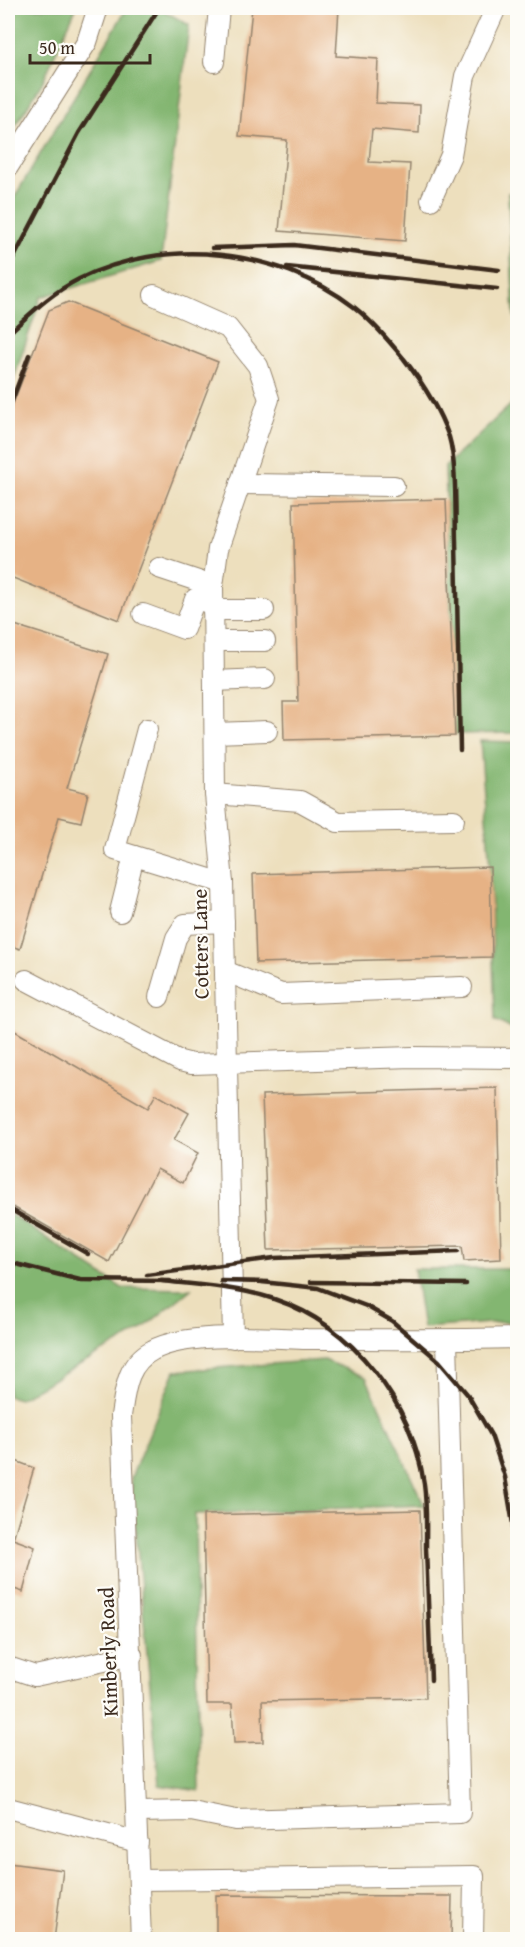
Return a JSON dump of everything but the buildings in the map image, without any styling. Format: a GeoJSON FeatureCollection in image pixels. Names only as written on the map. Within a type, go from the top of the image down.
{"type":"FeatureCollection","features":[{"type":"Feature","properties":{"kind":"street"},"geometry":{"type":"LineString","coordinates":[[8,167],[87,42],[98,8]]}},
{"type":"Feature","properties":{"kind":"street"},"geometry":{"type":"LineString","coordinates":[[214,62],[219,8]]}},
{"type":"Feature","properties":{"kind":"street"},"geometry":{"type":"LineString","coordinates":[[431,200],[451,155],[465,76],[496,8]]}},
{"type":"Feature","properties":{"kind":"street","name":"Cotters Lane"},"geometry":{"type":"LineString","coordinates":[[154,295],[228,328],[258,366],[269,399],[218,549],[213,600],[215,794],[223,882],[233,1338]]}},
{"type":"Feature","properties":{"kind":"street"},"geometry":{"type":"LineString","coordinates":[[240,484],[394,486]]}},
{"type":"Feature","properties":{"kind":"street"},"geometry":{"type":"LineString","coordinates":[[159,568],[213,600]]}},
{"type":"Feature","properties":{"kind":"street"},"geometry":{"type":"LineString","coordinates":[[143,614],[184,629],[195,599],[213,600],[264,610]]}},
{"type":"Feature","properties":{"kind":"street"},"geometry":{"type":"LineString","coordinates":[[214,641],[265,641]]}},
{"type":"Feature","properties":{"kind":"street"},"geometry":{"type":"LineString","coordinates":[[214,681],[265,680]]}},
{"type":"Feature","properties":{"kind":"street"},"geometry":{"type":"LineString","coordinates":[[147,729],[115,850],[223,882]]}},
{"type":"Feature","properties":{"kind":"street"},"geometry":{"type":"LineString","coordinates":[[215,733],[267,731]]}},
{"type":"Feature","properties":{"kind":"street"},"geometry":{"type":"LineString","coordinates":[[215,794],[300,801],[338,822],[454,820]]}},
{"type":"Feature","properties":{"kind":"street"},"geometry":{"type":"LineString","coordinates":[[120,912],[134,856]]}},
{"type":"Feature","properties":{"kind":"street"},"geometry":{"type":"LineString","coordinates":[[159,997],[176,938],[185,924],[224,922]]}},
{"type":"Feature","properties":{"kind":"street"},"geometry":{"type":"LineString","coordinates":[[225,971],[281,993],[462,987]]}},
{"type":"Feature","properties":{"kind":"street"},"geometry":{"type":"LineString","coordinates":[[26,980],[180,1061],[192,1064],[412,1057],[518,1058]]}},
{"type":"Feature","properties":{"kind":"street"},"geometry":{"type":"LineString","coordinates":[[233,1338],[447,1340],[518,1338]]}},
{"type":"Feature","properties":{"kind":"street","name":"Kimberly Road"},"geometry":{"type":"LineString","coordinates":[[141,1940],[138,1812],[121,1416],[125,1386],[134,1364],[153,1350],[176,1342],[233,1338]]}},
{"type":"Feature","properties":{"kind":"street"},"geometry":{"type":"LineString","coordinates":[[138,1812],[190,1811],[236,1820],[460,1813],[447,1340]]}},
{"type":"Feature","properties":{"kind":"street"},"geometry":{"type":"LineString","coordinates":[[8,1667],[35,1676],[132,1655]]}},
{"type":"Feature","properties":{"kind":"street"},"geometry":{"type":"LineString","coordinates":[[8,1808],[138,1842]]}},
{"type":"Feature","properties":{"kind":"street"},"geometry":{"type":"LineString","coordinates":[[139,1880],[474,1876],[473,1940]]}},
{"type":"Feature","properties":{"kind":"green space"},"geometry":{"type":"Polygon","coordinates":[[[8,8],[76,8],[42,83],[8,138],[8,8]]]}},
{"type":"Feature","properties":{"kind":"green space"},"geometry":{"type":"Polygon","coordinates":[[[127,8],[159,8],[189,25],[161,261],[41,297],[8,396],[8,208],[127,8]]]}},
{"type":"Feature","properties":{"kind":"green space"},"geometry":{"type":"Polygon","coordinates":[[[508,193],[517,193],[517,320],[514,315],[508,193]]]}},
{"type":"Feature","properties":{"kind":"green space"},"geometry":{"type":"Polygon","coordinates":[[[517,399],[517,733],[455,734],[445,466],[517,399]]]}},
{"type":"Feature","properties":{"kind":"green space"},"geometry":{"type":"Polygon","coordinates":[[[480,741],[517,742],[517,1032],[495,1020],[490,867],[480,741]]]}},
{"type":"Feature","properties":{"kind":"green space"},"geometry":{"type":"Polygon","coordinates":[[[8,1213],[122,1288],[191,1289],[141,1330],[19,1399],[8,1396],[8,1213]]]}},
{"type":"Feature","properties":{"kind":"green space"},"geometry":{"type":"Polygon","coordinates":[[[414,1269],[517,1269],[517,1321],[423,1328],[414,1269]]]}},
{"type":"Feature","properties":{"kind":"green space"},"geometry":{"type":"Polygon","coordinates":[[[324,1360],[366,1377],[424,1505],[195,1514],[199,1791],[159,1785],[131,1478],[175,1371],[324,1360]]]}},
{"type":"Feature","properties":{"kind":"railway"},"geometry":{"type":"LineString","coordinates":[[8,269],[79,133],[159,8]]}},
{"type":"Feature","properties":{"kind":"railway"},"geometry":{"type":"LineString","coordinates":[[212,248],[294,245],[499,270]]}},
{"type":"Feature","properties":{"kind":"railway"},"geometry":{"type":"LineString","coordinates":[[8,334],[50,297],[79,279],[112,265],[147,257],[184,253],[220,255],[256,261],[291,272],[324,287],[368,319],[404,359],[424,386],[440,416],[452,448],[455,488],[460,750]]}},
{"type":"Feature","properties":{"kind":"railway"},"geometry":{"type":"LineString","coordinates":[[287,267],[497,289]]}},
{"type":"Feature","properties":{"kind":"railway"},"geometry":{"type":"LineString","coordinates":[[8,411],[29,355]]}},
{"type":"Feature","properties":{"kind":"railway"},"geometry":{"type":"LineString","coordinates":[[8,1208],[88,1254]]}},
{"type":"Feature","properties":{"kind":"railway"},"geometry":{"type":"LineString","coordinates":[[147,1275],[274,1258],[458,1251]]}},
{"type":"Feature","properties":{"kind":"railway"},"geometry":{"type":"LineString","coordinates":[[8,1262],[80,1280],[170,1281]]}},
{"type":"Feature","properties":{"kind":"railway"},"geometry":{"type":"LineString","coordinates":[[162,1281],[247,1292],[274,1299],[303,1311],[329,1327],[353,1348],[374,1371],[392,1397],[407,1425],[424,1484],[431,1680]]}},
{"type":"Feature","properties":{"kind":"railway"},"geometry":{"type":"LineString","coordinates":[[221,1281],[269,1282]]}},
{"type":"Feature","properties":{"kind":"railway"},"geometry":{"type":"LineString","coordinates":[[262,1282],[318,1288],[366,1306],[392,1321],[439,1361],[468,1395],[491,1435],[505,1477],[513,1524],[518,1731]]}},
{"type":"Feature","properties":{"kind":"railway"},"geometry":{"type":"LineString","coordinates":[[311,1282],[466,1284]]}}]}
